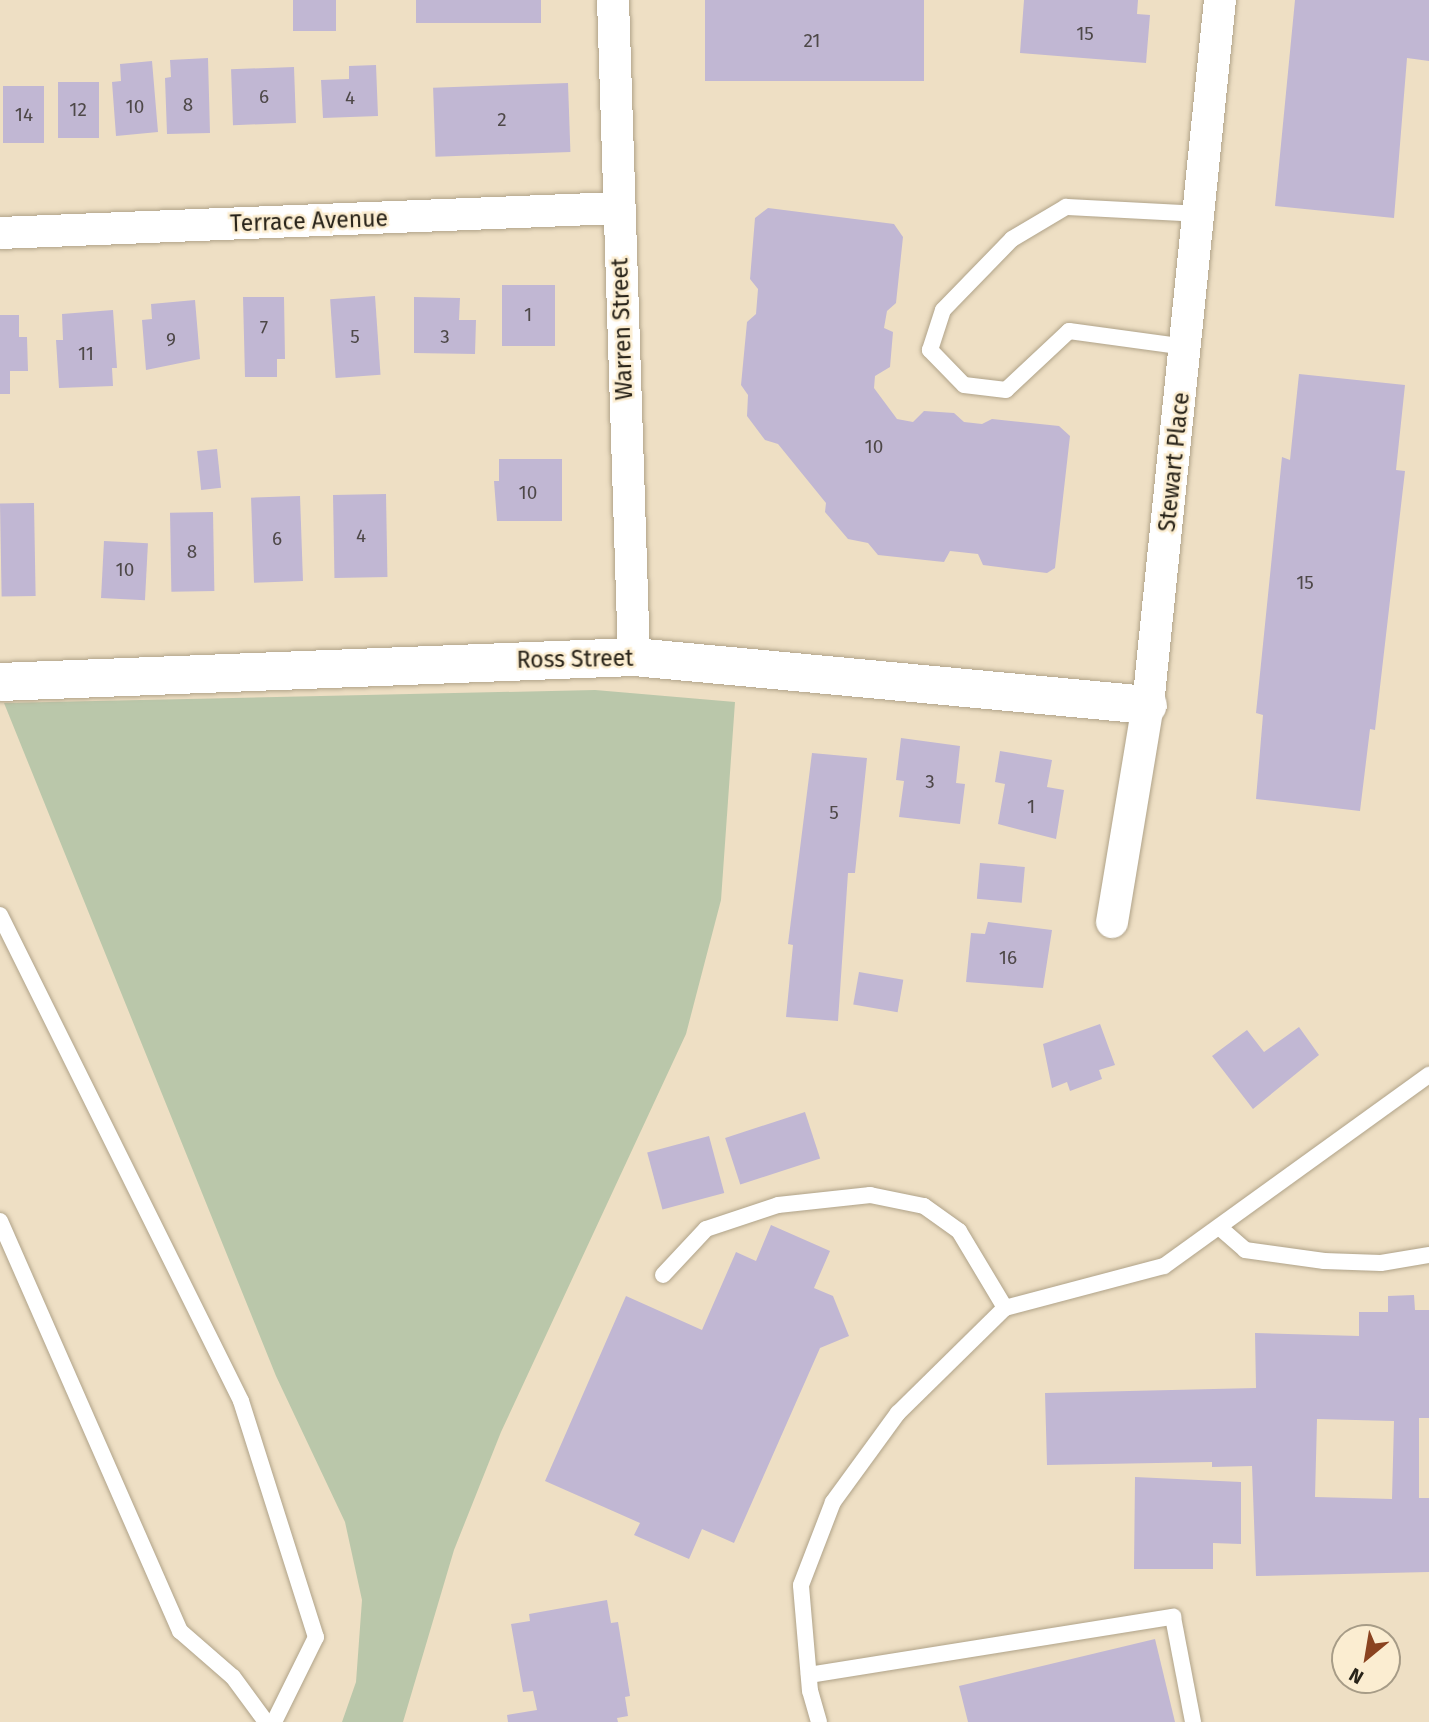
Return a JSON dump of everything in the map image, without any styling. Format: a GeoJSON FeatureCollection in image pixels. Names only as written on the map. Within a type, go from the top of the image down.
{"type":"FeatureCollection","features":[{"type":"Feature","properties":{"kind":"street","name":"Warren Street"},"geometry":{"type":"LineString","coordinates":[[613,0],[617,208],[634,657]]}},
{"type":"Feature","properties":{"kind":"street","name":"Stewart Place"},"geometry":{"type":"LineString","coordinates":[[1112,922],[1148,705],[1220,0]]}},
{"type":"Feature","properties":{"kind":"street","name":"Terrace Avenue"},"geometry":{"type":"LineString","coordinates":[[0,233],[617,208]]}},
{"type":"Feature","properties":{"kind":"street","name":"Ross Street"},"geometry":{"type":"LineString","coordinates":[[0,682],[634,657],[1148,705]]}},
{"type":"Feature","properties":{"kind":"lane"},"geometry":{"type":"LineString","coordinates":[[1186,347],[1069,331],[1006,390],[964,385],[930,350],[943,310],[1012,239],[1066,208],[1198,214]]}},
{"type":"Feature","properties":{"kind":"lane"},"geometry":{"type":"LineString","coordinates":[[0,915],[241,1401],[316,1637],[274,1722]]}},
{"type":"Feature","properties":{"kind":"lane"},"geometry":{"type":"LineString","coordinates":[[818,1722],[809,1675],[801,1585],[833,1502],[898,1413],[1005,1308],[1164,1266],[1429,1075]]}},
{"type":"Feature","properties":{"kind":"lane"},"geometry":{"type":"LineString","coordinates":[[663,1275],[706,1229],[778,1205],[870,1195],[924,1206],[959,1231],[1005,1308]]}},
{"type":"Feature","properties":{"kind":"lane"},"geometry":{"type":"LineString","coordinates":[[0,1221],[180,1632],[233,1677],[266,1722]]}},
{"type":"Feature","properties":{"kind":"lane"},"geometry":{"type":"LineString","coordinates":[[1219,1227],[1245,1250],[1324,1261],[1381,1263],[1429,1255]]}},
{"type":"Feature","properties":{"kind":"lane"},"geometry":{"type":"LineString","coordinates":[[809,1675],[1173,1617],[1194,1722]]}},
{"type":"Feature","properties":{"kind":"green space"},"geometry":{"type":"Polygon","coordinates":[[[595,690],[735,702],[721,900],[686,1034],[501,1432],[454,1550],[403,1722],[342,1722],[356,1682],[362,1600],[345,1522],[276,1376],[4,703],[595,690]]]}},
{"type":"Feature","properties":{"kind":"building"},"geometry":{"type":"Polygon","coordinates":[[[293,0],[336,0],[336,31],[293,31],[293,0]]]}},
{"type":"Feature","properties":{"kind":"building"},"geometry":{"type":"Polygon","coordinates":[[[416,0],[541,0],[541,23],[416,23],[416,0]]]}},
{"type":"Feature","properties":{"kind":"building"},"geometry":{"type":"Polygon","coordinates":[[[705,0],[924,0],[924,81],[705,81],[705,0]]]}},
{"type":"Feature","properties":{"kind":"building"},"geometry":{"type":"Polygon","coordinates":[[[1024,0],[1138,0],[1137,14],[1150,15],[1146,63],[1020,53],[1024,0]]]}},
{"type":"Feature","properties":{"kind":"building"},"geometry":{"type":"Polygon","coordinates":[[[1295,0],[1429,0],[1429,61],[1407,58],[1394,218],[1275,206],[1295,0]]]}},
{"type":"Feature","properties":{"kind":"building"},"geometry":{"type":"Polygon","coordinates":[[[208,58],[210,133],[167,134],[165,78],[171,77],[170,60],[208,58]]]}},
{"type":"Feature","properties":{"kind":"building"},"geometry":{"type":"Polygon","coordinates":[[[152,61],[158,132],[116,136],[112,82],[121,81],[120,64],[152,61]]]}},
{"type":"Feature","properties":{"kind":"building"},"geometry":{"type":"Polygon","coordinates":[[[376,65],[378,116],[323,118],[321,80],[349,79],[349,66],[376,65]]]}},
{"type":"Feature","properties":{"kind":"building"},"geometry":{"type":"Polygon","coordinates":[[[294,67],[296,123],[233,125],[231,69],[294,67]]]}},
{"type":"Feature","properties":{"kind":"building"},"geometry":{"type":"Polygon","coordinates":[[[58,82],[99,82],[99,138],[58,138],[58,82]]]}},
{"type":"Feature","properties":{"kind":"building"},"geometry":{"type":"Polygon","coordinates":[[[568,83],[570,152],[435,157],[433,88],[568,83]]]}},
{"type":"Feature","properties":{"kind":"building"},"geometry":{"type":"Polygon","coordinates":[[[3,86],[44,86],[44,143],[3,143],[3,86]]]}},
{"type":"Feature","properties":{"kind":"building"},"geometry":{"type":"Polygon","coordinates":[[[768,208],[894,224],[903,237],[896,303],[887,311],[884,328],[893,332],[890,367],[875,376],[874,388],[897,419],[913,422],[924,411],[954,413],[964,422],[982,424],[992,419],[1059,426],[1070,436],[1055,568],[1047,573],[983,565],[978,554],[950,551],[944,562],[878,555],[868,543],[848,539],[825,512],[826,503],[778,444],[765,440],[747,416],[748,395],[741,385],[747,322],[756,314],[758,289],[750,279],[755,218],[768,208]]]}},
{"type":"Feature","properties":{"kind":"building"},"geometry":{"type":"Polygon","coordinates":[[[502,285],[555,285],[555,346],[502,346],[502,285]]]}},
{"type":"Feature","properties":{"kind":"building"},"geometry":{"type":"Polygon","coordinates":[[[375,296],[381,375],[336,378],[330,299],[375,296]]]}},
{"type":"Feature","properties":{"kind":"building"},"geometry":{"type":"Polygon","coordinates":[[[243,297],[284,297],[285,359],[277,359],[277,377],[245,377],[243,297]]]}},
{"type":"Feature","properties":{"kind":"building"},"geometry":{"type":"Polygon","coordinates":[[[414,297],[460,298],[459,320],[476,320],[475,354],[414,353],[414,297]]]}},
{"type":"Feature","properties":{"kind":"building"},"geometry":{"type":"Polygon","coordinates":[[[195,300],[200,359],[146,370],[142,320],[152,319],[151,304],[195,300]]]}},
{"type":"Feature","properties":{"kind":"building"},"geometry":{"type":"Polygon","coordinates":[[[113,310],[117,368],[112,368],[113,386],[59,388],[56,340],[63,340],[62,314],[113,310]]]}},
{"type":"Feature","properties":{"kind":"building"},"geometry":{"type":"Polygon","coordinates":[[[0,315],[19,315],[19,337],[27,337],[28,371],[10,371],[10,394],[0,394],[0,315]]]}},
{"type":"Feature","properties":{"kind":"building"},"geometry":{"type":"Polygon","coordinates":[[[1299,374],[1405,385],[1396,470],[1405,471],[1375,730],[1370,729],[1360,811],[1256,799],[1263,715],[1256,713],[1282,457],[1290,460],[1299,374]]]}},
{"type":"Feature","properties":{"kind":"building"},"geometry":{"type":"Polygon","coordinates":[[[217,449],[221,488],[201,490],[197,451],[217,449]]]}},
{"type":"Feature","properties":{"kind":"building"},"geometry":{"type":"Polygon","coordinates":[[[499,459],[562,459],[562,521],[497,521],[494,481],[499,481],[499,459]]]}},
{"type":"Feature","properties":{"kind":"building"},"geometry":{"type":"Polygon","coordinates":[[[386,494],[387,577],[334,578],[333,495],[386,494]]]}},
{"type":"Feature","properties":{"kind":"building"},"geometry":{"type":"Polygon","coordinates":[[[300,496],[303,581],[254,583],[251,498],[300,496]]]}},
{"type":"Feature","properties":{"kind":"building"},"geometry":{"type":"Polygon","coordinates":[[[34,503],[36,596],[2,597],[0,504],[34,503]]]}},
{"type":"Feature","properties":{"kind":"building"},"geometry":{"type":"Polygon","coordinates":[[[213,512],[214,591],[171,592],[170,513],[213,512]]]}},
{"type":"Feature","properties":{"kind":"building"},"geometry":{"type":"Polygon","coordinates":[[[104,541],[148,543],[145,600],[101,598],[104,541]]]}},
{"type":"Feature","properties":{"kind":"building"},"geometry":{"type":"Polygon","coordinates":[[[901,738],[960,746],[956,783],[965,784],[960,824],[899,817],[904,781],[896,780],[901,738]]]}},
{"type":"Feature","properties":{"kind":"building"},"geometry":{"type":"Polygon","coordinates":[[[1000,751],[1052,760],[1047,787],[1064,790],[1056,839],[998,824],[1005,784],[995,782],[1000,751]]]}},
{"type":"Feature","properties":{"kind":"building"},"geometry":{"type":"Polygon","coordinates":[[[812,753],[867,758],[855,873],[848,873],[838,1021],[786,1017],[793,945],[788,944],[812,753]]]}},
{"type":"Feature","properties":{"kind":"building"},"geometry":{"type":"Polygon","coordinates":[[[980,863],[1025,867],[1022,903],[977,899],[980,863]]]}},
{"type":"Feature","properties":{"kind":"building"},"geometry":{"type":"Polygon","coordinates":[[[988,922],[1052,930],[1043,988],[966,982],[971,933],[985,934],[988,922]]]}},
{"type":"Feature","properties":{"kind":"building"},"geometry":{"type":"Polygon","coordinates":[[[859,972],[903,980],[898,1012],[853,1004],[859,972]]]}},
{"type":"Feature","properties":{"kind":"building"},"geometry":{"type":"Polygon","coordinates":[[[1100,1024],[1115,1065],[1099,1070],[1102,1079],[1070,1091],[1067,1082],[1052,1088],[1043,1044],[1100,1024]]]}},
{"type":"Feature","properties":{"kind":"building"},"geometry":{"type":"Polygon","coordinates":[[[1299,1027],[1319,1055],[1253,1109],[1212,1056],[1247,1030],[1264,1052],[1299,1027]]]}},
{"type":"Feature","properties":{"kind":"building"},"geometry":{"type":"Polygon","coordinates":[[[805,1112],[820,1159],[740,1185],[725,1138],[805,1112]]]}},
{"type":"Feature","properties":{"kind":"building"},"geometry":{"type":"Polygon","coordinates":[[[709,1136],[724,1193],[662,1210],[647,1153],[709,1136]]]}},
{"type":"Feature","properties":{"kind":"building"},"geometry":{"type":"Polygon","coordinates":[[[771,1225],[830,1251],[814,1288],[833,1296],[849,1336],[820,1348],[734,1543],[702,1529],[689,1559],[634,1535],[640,1523],[545,1481],[626,1296],[702,1330],[736,1252],[756,1261],[771,1225]]]}},
{"type":"Feature","properties":{"kind":"building"},"geometry":{"type":"Polygon","coordinates":[[[1414,1295],[1415,1310],[1429,1310],[1429,1418],[1419,1418],[1419,1498],[1429,1498],[1429,1572],[1256,1576],[1252,1466],[1212,1467],[1212,1462],[1047,1465],[1045,1393],[1256,1388],[1255,1333],[1359,1336],[1359,1312],[1388,1312],[1388,1296],[1414,1295]],[[1317,1419],[1315,1497],[1392,1499],[1394,1421],[1317,1419]]]}},
{"type":"Feature","properties":{"kind":"building"},"geometry":{"type":"Polygon","coordinates":[[[1135,1477],[1241,1482],[1241,1544],[1213,1543],[1213,1569],[1134,1569],[1135,1477]]]}},
{"type":"Feature","properties":{"kind":"building"},"geometry":{"type":"Polygon","coordinates":[[[607,1600],[611,1623],[618,1622],[630,1696],[625,1697],[628,1716],[617,1718],[618,1722],[508,1722],[507,1715],[537,1710],[533,1691],[523,1692],[511,1624],[530,1621],[529,1614],[607,1600]]]}},
{"type":"Feature","properties":{"kind":"building"},"geometry":{"type":"Polygon","coordinates":[[[1155,1639],[1175,1722],[968,1722],[959,1686],[1155,1639]]]}}]}
